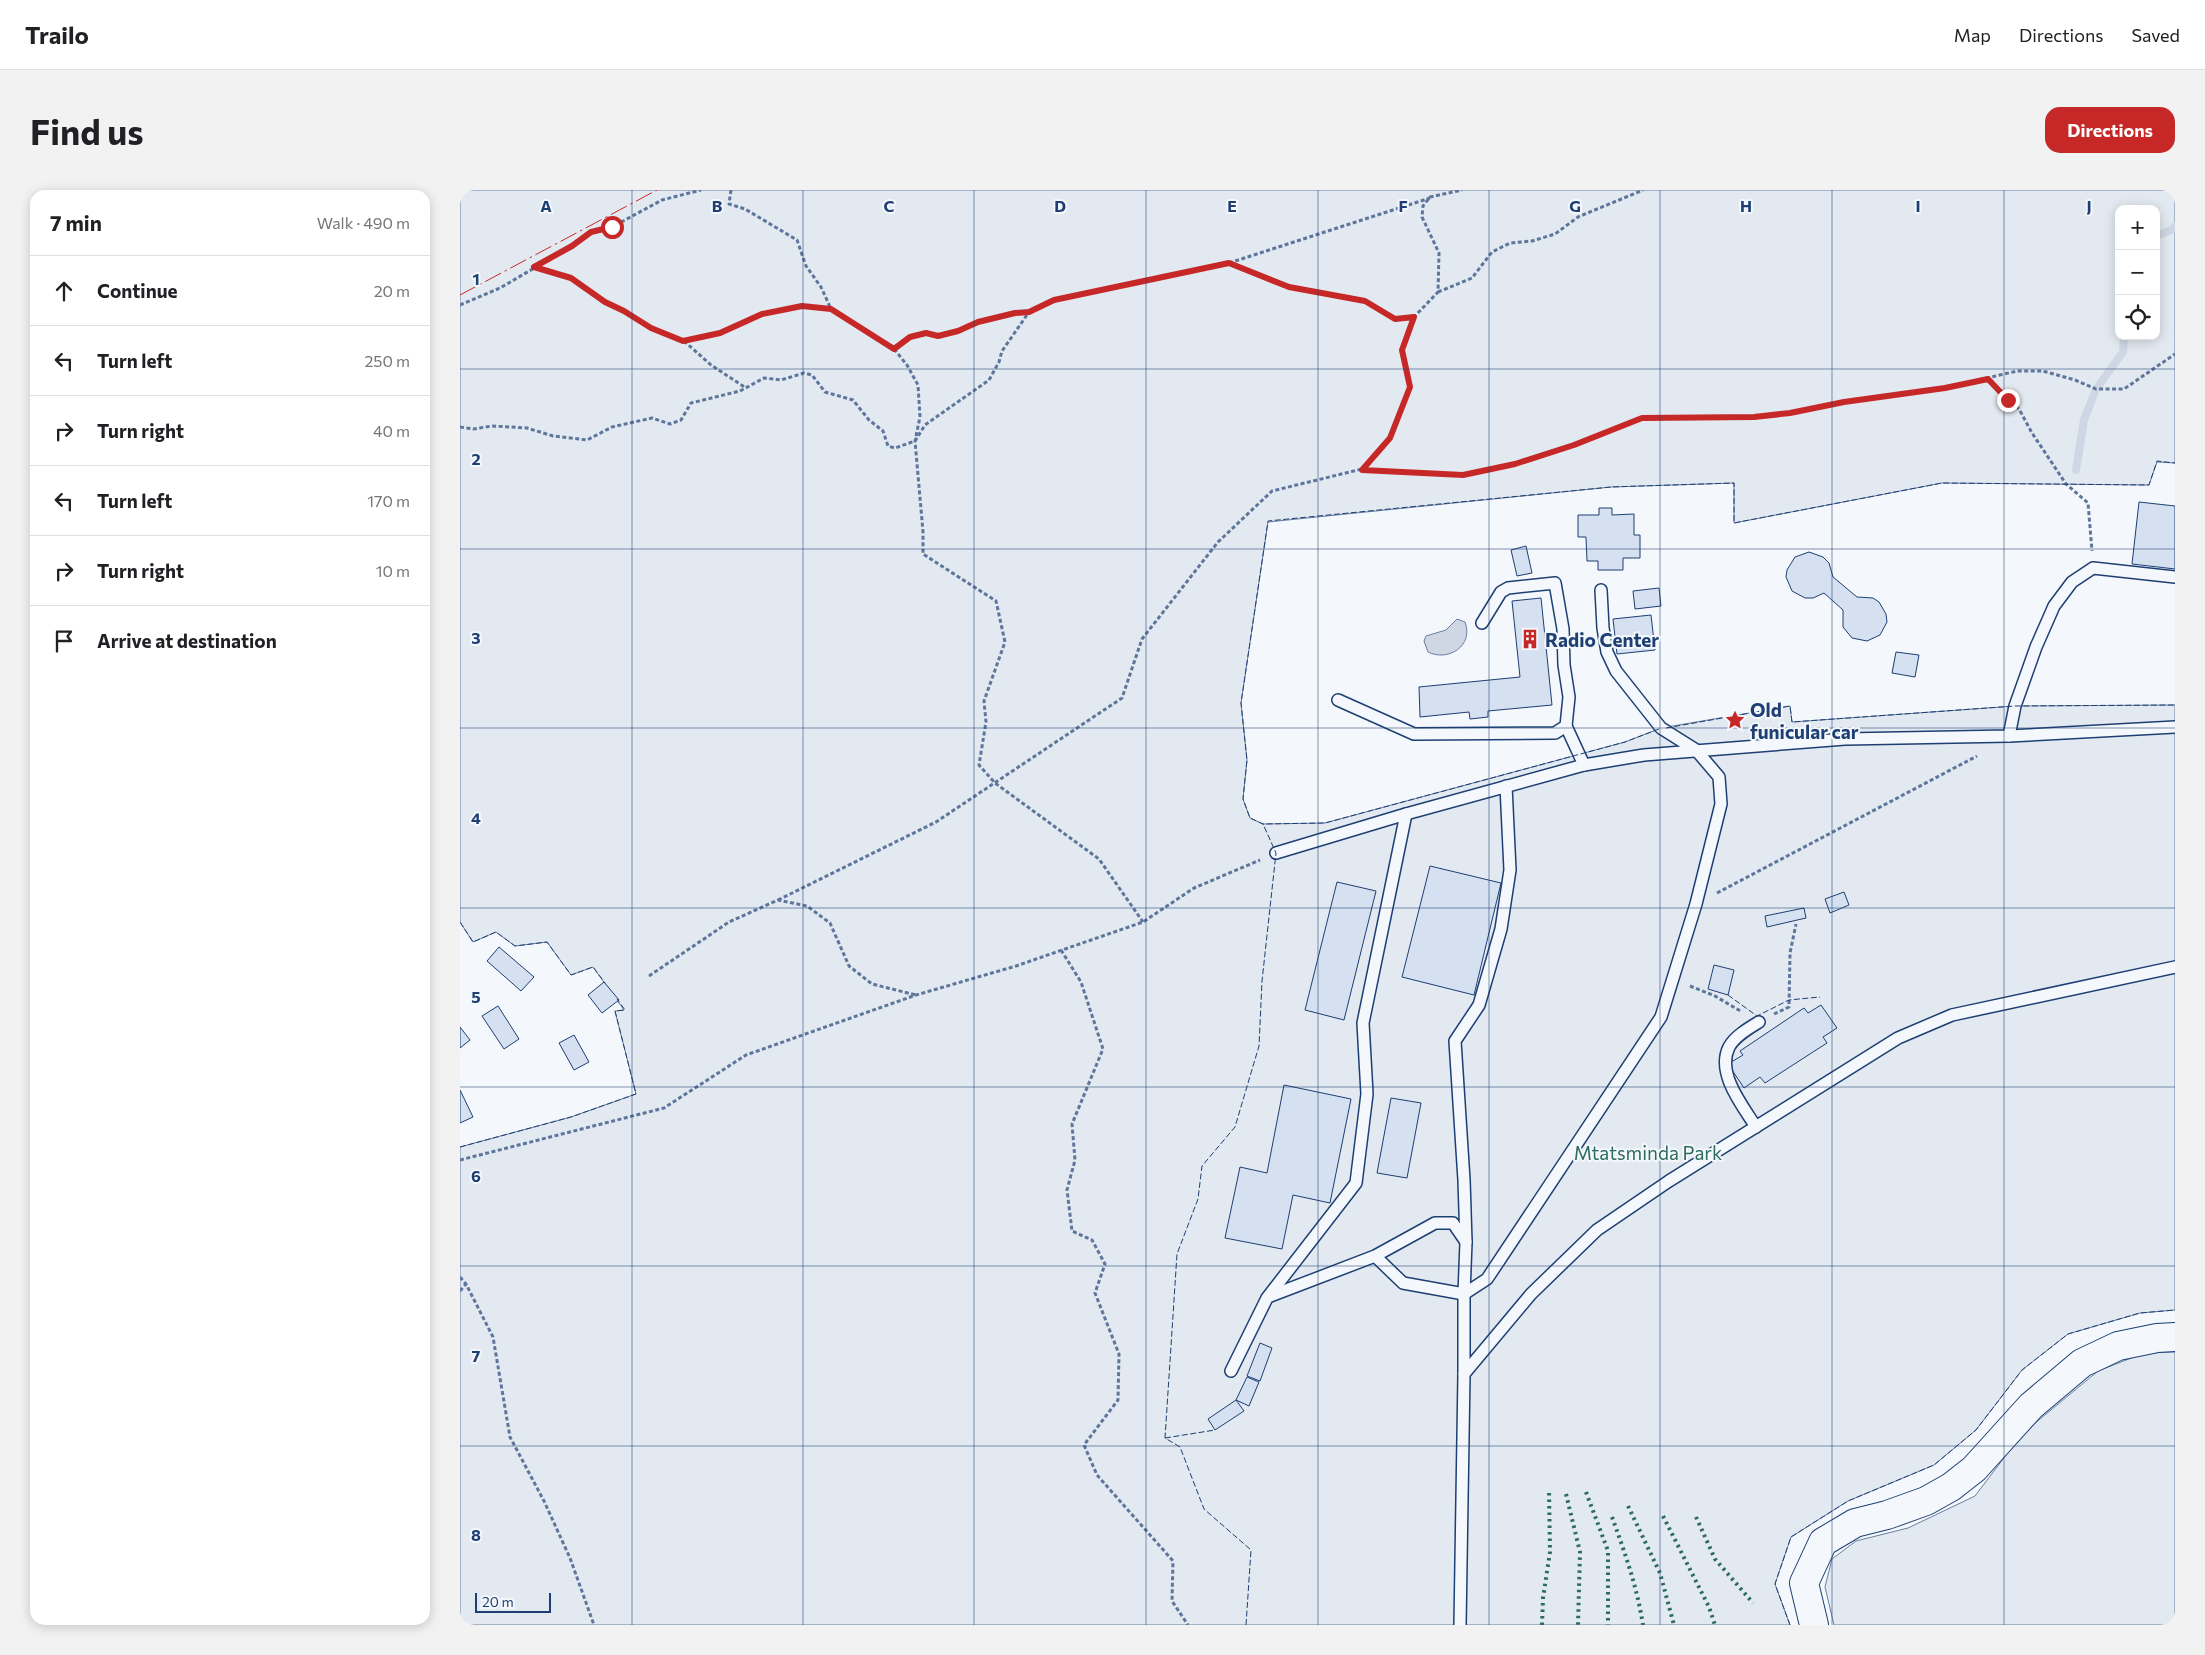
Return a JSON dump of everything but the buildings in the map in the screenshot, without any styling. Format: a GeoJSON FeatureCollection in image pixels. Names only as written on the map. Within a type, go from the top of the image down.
{"type":"FeatureCollection","features":[{"type":"Feature","properties":{"kind":"street"},"geometry":{"type":"LineString","coordinates":[[1814,1625],[1804,1583],[1823,1542],[1855,1523],[1887,1515],[1951,1488],[1974,1469],[2032,1406],[2082,1363],[2118,1346],[2158,1338],[2175,1337]]}},
{"type":"Feature","properties":{"kind":"lane"},"geometry":{"type":"LineString","coordinates":[[2009,736],[2015,706],[2036,647],[2054,606],[2072,582],[2093,568],[2175,577]]}},
{"type":"Feature","properties":{"kind":"lane"},"geometry":{"type":"LineString","coordinates":[[1482,623],[1501,592],[1508,588],[1555,583],[1563,629],[1564,666],[1569,697],[1566,726],[1584,765]]}},
{"type":"Feature","properties":{"kind":"lane"},"geometry":{"type":"LineString","coordinates":[[1375,1256],[1403,1283],[1464,1294],[1487,1279],[1661,1017],[1696,904],[1721,804],[1719,777],[1696,750],[1661,728],[1616,671],[1607,652],[1603,628],[1601,590]]}},
{"type":"Feature","properties":{"kind":"lane"},"geometry":{"type":"LineString","coordinates":[[1338,700],[1414,734],[1555,734],[1566,726]]}},
{"type":"Feature","properties":{"kind":"lane"},"geometry":{"type":"LineString","coordinates":[[1276,853],[1406,814],[1584,765],[1644,755],[1845,738],[2009,736],[2175,727]]}},
{"type":"Feature","properties":{"kind":"lane"},"geometry":{"type":"LineString","coordinates":[[1460,1625],[1466,1242],[1455,1041],[1479,1005],[1501,930],[1510,870],[1506,786]]}},
{"type":"Feature","properties":{"kind":"lane"},"geometry":{"type":"LineString","coordinates":[[1231,1371],[1267,1298],[1356,1183],[1367,1094],[1364,1023],[1406,814]]}},
{"type":"Feature","properties":{"kind":"lane"},"geometry":{"type":"LineString","coordinates":[[1464,1374],[1531,1294],[1597,1230],[1669,1181],[1898,1038],[1952,1015],[2175,967]]}},
{"type":"Feature","properties":{"kind":"lane"},"geometry":{"type":"LineString","coordinates":[[1756,1127],[1738,1098],[1724,1064],[1730,1046],[1745,1031],[1758,1022]]}},
{"type":"Feature","properties":{"kind":"lane"},"geometry":{"type":"LineString","coordinates":[[1267,1298],[1375,1256],[1435,1223],[1453,1224],[1466,1242]]}},
{"type":"Feature","properties":{"kind":"path"},"geometry":{"type":"LineString","coordinates":[[460,305],[500,288],[572,246],[591,232],[612,227],[662,200],[700,190]]}},
{"type":"Feature","properties":{"kind":"path"},"geometry":{"type":"LineString","coordinates":[[731,190],[729,204],[744,209],[797,240],[806,266],[821,287],[831,309]]}},
{"type":"Feature","properties":{"kind":"path"},"geometry":{"type":"LineString","coordinates":[[894,349],[910,337],[926,333],[938,336],[958,331],[978,322],[1015,313],[1029,312],[1054,300],[1229,263],[1430,198],[1462,190]]}},
{"type":"Feature","properties":{"kind":"path"},"geometry":{"type":"LineString","coordinates":[[1362,470],[1390,438],[1410,387],[1402,350],[1414,317],[1438,292],[1472,278],[1492,252],[1510,243],[1532,241],[1555,234],[1578,217],[1643,190]]}},
{"type":"Feature","properties":{"kind":"path"},"geometry":{"type":"LineString","coordinates":[[1430,198],[1423,206],[1422,217],[1439,253],[1438,292]]}},
{"type":"Feature","properties":{"kind":"path"},"geometry":{"type":"LineString","coordinates":[[1229,263],[1289,287],[1365,301],[1395,319],[1414,317]]}},
{"type":"Feature","properties":{"kind":"path"},"geometry":{"type":"LineString","coordinates":[[534,267],[571,278],[605,302],[624,311],[651,328],[683,341],[711,365],[746,388]]}},
{"type":"Feature","properties":{"kind":"path"},"geometry":{"type":"LineString","coordinates":[[683,341],[720,333],[762,314],[802,306],[831,309],[894,349],[907,365],[918,385],[920,417],[915,441],[923,532],[923,554],[996,601],[1005,642],[984,700],[986,722],[979,765],[995,783],[1099,859],[1143,922]]}},
{"type":"Feature","properties":{"kind":"path"},"geometry":{"type":"LineString","coordinates":[[460,427],[472,429],[492,426],[527,428],[553,436],[586,440],[612,427],[652,418],[670,424],[681,420],[691,403],[746,388],[764,378],[781,380],[804,373],[812,375],[825,392],[853,400],[869,420],[883,432],[888,446],[895,448],[915,441],[925,425],[989,380],[999,362],[1002,351],[1029,312]]}},
{"type":"Feature","properties":{"kind":"path"},"geometry":{"type":"LineString","coordinates":[[649,976],[729,922],[778,900],[936,822],[1122,698],[1142,639],[1218,542],[1272,491],[1362,470],[1463,475],[1515,464],[1574,445],[1642,418],[1754,417],[1790,413],[1844,402],[1945,388],[2017,372],[2043,372],[2075,380],[2096,389],[2124,389],[2175,354]]}},
{"type":"Feature","properties":{"kind":"path"},"geometry":{"type":"LineString","coordinates":[[1988,379],[2019,409],[2032,433],[2066,484],[2088,503],[2093,568]]}},
{"type":"Feature","properties":{"kind":"path"},"geometry":{"type":"LineString","coordinates":[[1696,904],[1957,768],[2009,736]]}},
{"type":"Feature","properties":{"kind":"path"},"geometry":{"type":"LineString","coordinates":[[460,1160],[664,1108],[746,1055],[916,995],[1016,966],[1143,922],[1194,888],[1276,853]]}},
{"type":"Feature","properties":{"kind":"path"},"geometry":{"type":"LineString","coordinates":[[778,900],[807,906],[830,923],[849,966],[872,984],[916,995]]}},
{"type":"Feature","properties":{"kind":"path"},"geometry":{"type":"LineString","coordinates":[[1673,979],[1716,996],[1758,1022],[1789,1007],[1790,953],[1796,924]]}},
{"type":"Feature","properties":{"kind":"path"},"geometry":{"type":"LineString","coordinates":[[1061,950],[1081,982],[1103,1049],[1072,1124],[1075,1160],[1067,1190],[1072,1231],[1092,1240],[1105,1264],[1095,1293],[1119,1354],[1118,1400],[1084,1445],[1097,1475],[1172,1561],[1172,1602],[1188,1625]]}},
{"type":"Feature","properties":{"kind":"path"},"geometry":{"type":"LineString","coordinates":[[460,1277],[466,1284],[493,1338],[510,1437],[544,1501],[570,1558],[594,1625]]}},
{"type":"Feature","properties":{"kind":"path"},"geometry":{"type":"LineString","coordinates":[[460,1291],[466,1284]]}},
{"type":"Feature","properties":{"kind":"green space","name":"Mtatsminda Park"},"geometry":{"type":"Polygon","coordinates":[[[460,190],[2175,190],[2175,463],[2157,462],[2149,485],[1942,483],[1734,523],[1734,483],[1611,487],[1268,522],[1241,703],[1247,760],[1243,799],[1250,818],[1263,824],[1325,823],[1625,742],[1661,728],[1790,706],[1792,722],[2015,706],[2175,705],[2175,1310],[2140,1313],[2068,1334],[2022,1370],[1976,1430],[1934,1465],[1848,1501],[1791,1537],[1775,1584],[1790,1625],[460,1625],[460,1147],[571,1117],[636,1094],[615,1011],[624,1010],[593,967],[571,975],[547,942],[515,946],[496,932],[473,942],[460,922],[460,190]]]}},
{"type":"Feature","properties":{"kind":"green space"},"geometry":{"type":"Polygon","coordinates":[[[2175,1352],[2175,1625],[1834,1625],[1825,1587],[1832,1559],[1856,1541],[1908,1528],[1975,1496],[2022,1434],[2098,1371],[2144,1353],[2175,1352]]]}},
{"type":"Feature","properties":{"kind":"shaded area"},"geometry":{"type":"Polygon","coordinates":[[[1457,619],[1465,622],[1467,631],[1463,645],[1451,653],[1443,655],[1428,652],[1424,641],[1426,636],[1446,630],[1457,619]]]}},
{"type":"Feature","properties":{"kind":"waterway"},"geometry":{"type":"LineString","coordinates":[[2160,234],[2171,230],[2175,226]]}},
{"type":"Feature","properties":{"kind":"waterway"},"geometry":{"type":"LineString","coordinates":[[2076,470],[2084,420],[2096,389],[2123,352],[2124,340]]}},
{"type":"Feature","properties":{"kind":"hedge"},"geometry":{"type":"LineString","coordinates":[[1542,1625],[1543,1598],[1550,1552],[1549,1489]]}},
{"type":"Feature","properties":{"kind":"hedge"},"geometry":{"type":"LineString","coordinates":[[1586,1492],[1608,1551],[1608,1625]]}},
{"type":"Feature","properties":{"kind":"hedge"},"geometry":{"type":"LineString","coordinates":[[1566,1494],[1580,1552],[1578,1625]]}},
{"type":"Feature","properties":{"kind":"hedge"},"geometry":{"type":"LineString","coordinates":[[1628,1506],[1660,1573],[1674,1625]]}},
{"type":"Feature","properties":{"kind":"hedge"},"geometry":{"type":"LineString","coordinates":[[1663,1516],[1709,1607],[1715,1625]]}},
{"type":"Feature","properties":{"kind":"hedge"},"geometry":{"type":"LineString","coordinates":[[1612,1517],[1634,1584],[1643,1625]]}},
{"type":"Feature","properties":{"kind":"hedge"},"geometry":{"type":"LineString","coordinates":[[1696,1517],[1715,1559],[1753,1603]]}},
{"type":"Feature","properties":{"kind":"fence"},"geometry":{"type":"LineString","coordinates":[[1659,729],[1625,742],[1325,823],[1263,824],[1250,818],[1243,799],[1247,760],[1241,703],[1268,521],[1611,487],[1734,483],[1734,523],[1942,483],[2149,485],[2157,461],[2175,463]]}},
{"type":"Feature","properties":{"kind":"fence"},"geometry":{"type":"LineString","coordinates":[[1666,728],[1790,706],[1792,722],[2015,706],[2175,705]]}},
{"type":"Feature","properties":{"kind":"fence"},"geometry":{"type":"LineString","coordinates":[[1246,1625],[1251,1550],[1204,1509],[1180,1447],[1165,1438],[1177,1254],[1198,1199],[1202,1166],[1235,1127],[1259,1046],[1262,981],[1276,853],[1263,824]]}},
{"type":"Feature","properties":{"kind":"fence"},"geometry":{"type":"LineString","coordinates":[[460,922],[473,942],[496,932],[515,946],[547,942],[571,975],[593,967],[605,983]]}},
{"type":"Feature","properties":{"kind":"fence"},"geometry":{"type":"LineString","coordinates":[[1728,995],[1757,1016],[1789,1000],[1820,997]]}},
{"type":"Feature","properties":{"kind":"fence"},"geometry":{"type":"LineString","coordinates":[[460,1147],[571,1117],[636,1094],[615,1011],[625,1010],[617,999]]}},
{"type":"Feature","properties":{"kind":"fence"},"geometry":{"type":"LineString","coordinates":[[1790,1625],[1775,1584],[1791,1537],[1848,1501],[1934,1465],[1976,1430],[2022,1370],[2068,1334],[2140,1313],[2175,1310]]}},
{"type":"Feature","properties":{"kind":"fence"},"geometry":{"type":"LineString","coordinates":[[1165,1438],[1215,1430]]}},
{"type":"Feature","properties":{"kind":"power"},"geometry":{"type":"LineString","coordinates":[[460,295],[657,190]]}},
{"type":"Feature","properties":{"kind":"place","name":"Radio Center"},"geometry":{"type":"Point","coordinates":[1530,639]}},
{"type":"Feature","properties":{"kind":"place","name":"Old funicular car"},"geometry":{"type":"Point","coordinates":[1735,720]}},
{"type":"Feature","properties":{"kind":"route"},"geometry":{"type":"LineString","coordinates":[[612,227],[591,232],[572,246],[534,267],[550,270],[571,278],[605,302],[624,311],[651,328],[683,341],[720,333],[762,314],[802,306],[831,309],[894,349],[910,337],[926,333],[938,336],[958,331],[978,322],[1015,313],[1029,312],[1054,300],[1229,263],[1289,287],[1365,301],[1395,319],[1414,317],[1402,350],[1410,387],[1390,438],[1362,470],[1463,475],[1515,464],[1574,445],[1642,418],[1754,417],[1790,413],[1844,402],[1945,388],[1988,379],[2008,400]]}}]}
